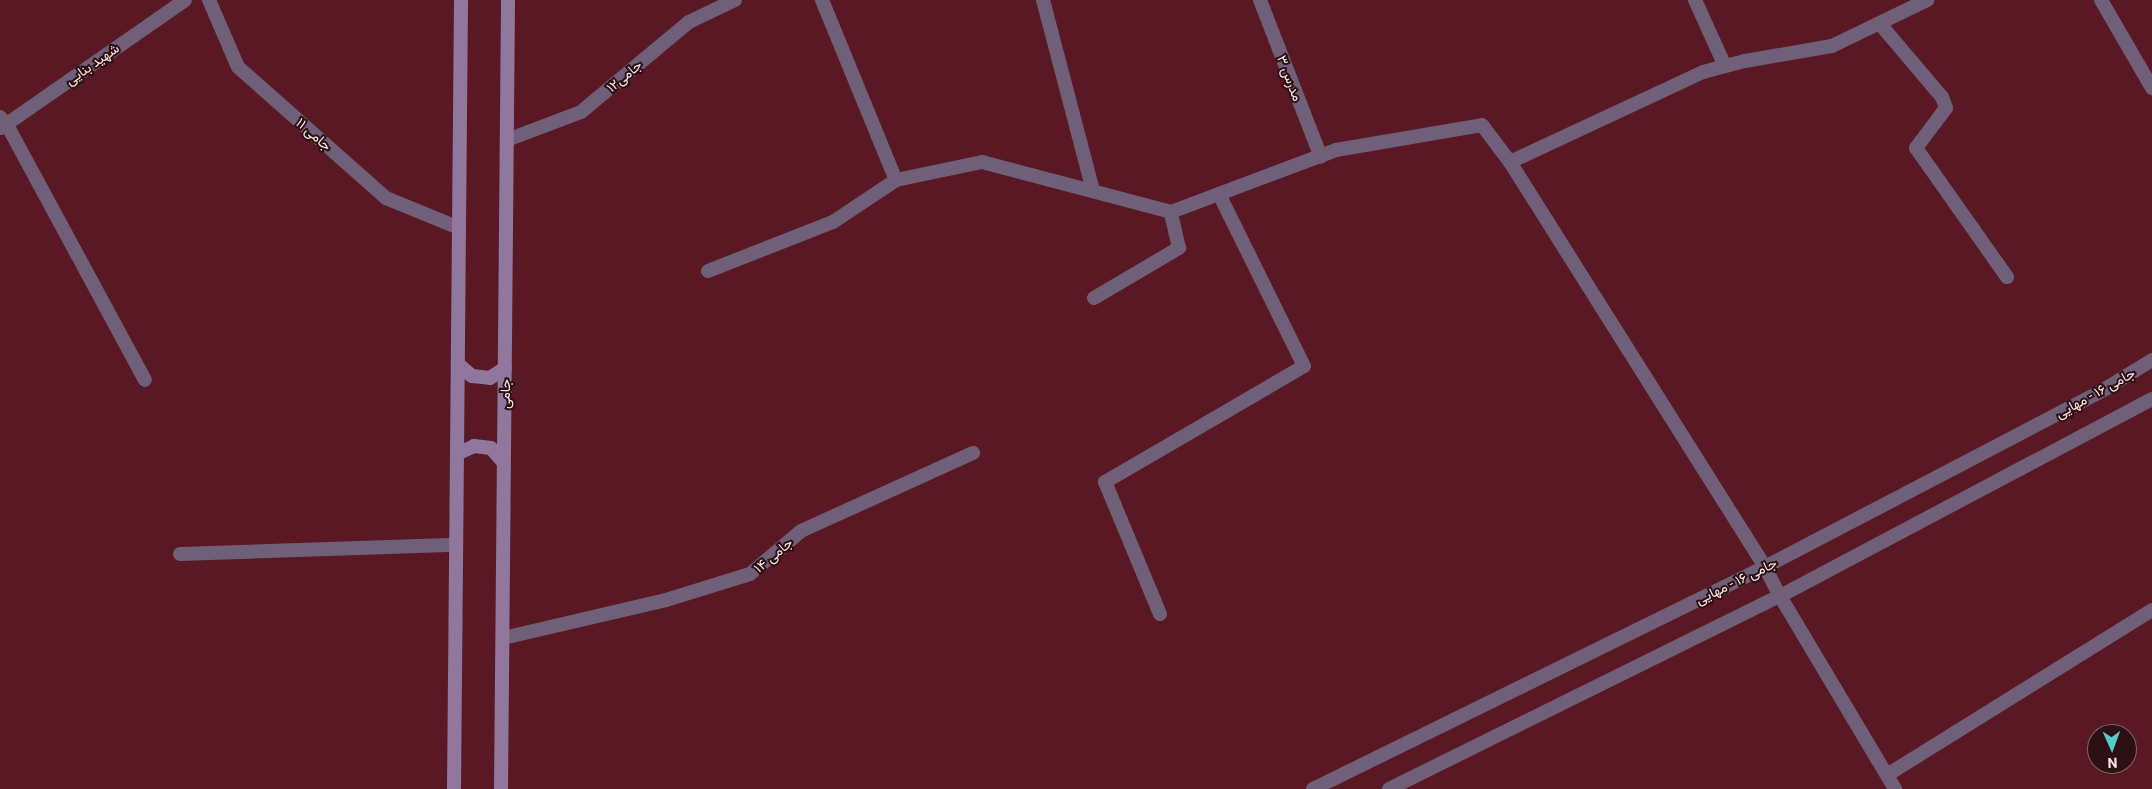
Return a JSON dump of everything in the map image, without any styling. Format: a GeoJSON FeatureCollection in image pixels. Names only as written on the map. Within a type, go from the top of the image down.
{"type":"FeatureCollection","features":[{"type":"Feature","properties":{"kind":"main road"},"geometry":{"type":"LineString","coordinates":[[454,789],[461,0]]}},
{"type":"Feature","properties":{"kind":"main road","name":"جامی"},"geometry":{"type":"LineString","coordinates":[[501,789],[508,0]]}},
{"type":"Feature","properties":{"kind":"main road"},"geometry":{"type":"LineString","coordinates":[[458,364],[472,376],[490,378],[505,368]]}},
{"type":"Feature","properties":{"kind":"main road"},"geometry":{"type":"LineString","coordinates":[[457,454],[474,446],[491,448],[504,462]]}},
{"type":"Feature","properties":{"kind":"street","name":"شهید بنایی"},"geometry":{"type":"LineString","coordinates":[[2,123],[185,0]]}},
{"type":"Feature","properties":{"kind":"street","name":"جامی ۱۱"},"geometry":{"type":"LineString","coordinates":[[209,0],[238,67],[386,198],[459,228]]}},
{"type":"Feature","properties":{"kind":"street","name":"جامی۱۲"},"geometry":{"type":"LineString","coordinates":[[507,140],[581,112],[690,22],[735,0]]}},
{"type":"Feature","properties":{"kind":"street"},"geometry":{"type":"LineString","coordinates":[[822,0],[896,180]]}},
{"type":"Feature","properties":{"kind":"street"},"geometry":{"type":"LineString","coordinates":[[1043,0],[1093,191]]}},
{"type":"Feature","properties":{"kind":"street","name":"مدرس ۳"},"geometry":{"type":"LineString","coordinates":[[1260,0],[1321,156]]}},
{"type":"Feature","properties":{"kind":"street"},"geometry":{"type":"LineString","coordinates":[[1695,0],[1725,66]]}},
{"type":"Feature","properties":{"kind":"street"},"geometry":{"type":"LineString","coordinates":[[1510,162],[1703,72],[1725,66],[1832,46],[1927,0]]}},
{"type":"Feature","properties":{"kind":"street"},"geometry":{"type":"LineString","coordinates":[[2101,0],[2152,88]]}},
{"type":"Feature","properties":{"kind":"street"},"geometry":{"type":"LineString","coordinates":[[1880,24],[1942,97],[1946,108],[1916,148],[2007,277]]}},
{"type":"Feature","properties":{"kind":"street"},"geometry":{"type":"LineString","coordinates":[[2,123],[145,380]]}},
{"type":"Feature","properties":{"kind":"street"},"geometry":{"type":"LineString","coordinates":[[708,271],[833,222],[896,180],[982,162],[1171,212],[1336,150],[1482,125],[1510,162],[1764,567],[1895,789]]}},
{"type":"Feature","properties":{"kind":"street"},"geometry":{"type":"LineString","coordinates":[[1160,614],[1105,482],[1304,366],[1219,194]]}},
{"type":"Feature","properties":{"kind":"street"},"geometry":{"type":"LineString","coordinates":[[1094,298],[1179,248],[1171,212]]}},
{"type":"Feature","properties":{"kind":"street","name":"جامی ۱۶ - مهایی"},"geometry":{"type":"LineString","coordinates":[[1313,789],[1764,567],[2105,389],[2152,360]]}},
{"type":"Feature","properties":{"kind":"street"},"geometry":{"type":"LineString","coordinates":[[1389,789],[1780,596],[2152,399]]}},
{"type":"Feature","properties":{"kind":"street","name":"جامی ۱۴"},"geometry":{"type":"LineString","coordinates":[[503,638],[666,600],[750,574],[801,531],[973,453]]}},
{"type":"Feature","properties":{"kind":"street"},"geometry":{"type":"LineString","coordinates":[[180,554],[456,545]]}},
{"type":"Feature","properties":{"kind":"street"},"geometry":{"type":"LineString","coordinates":[[1887,775],[2152,610]]}}]}
